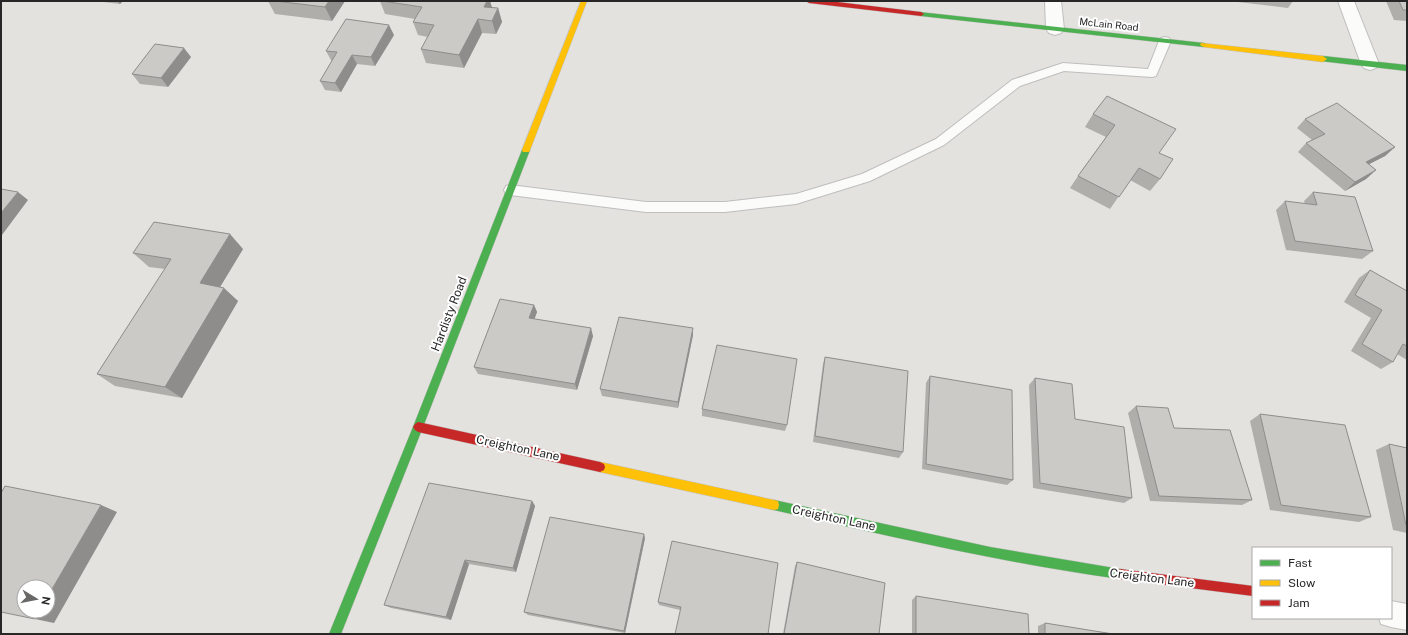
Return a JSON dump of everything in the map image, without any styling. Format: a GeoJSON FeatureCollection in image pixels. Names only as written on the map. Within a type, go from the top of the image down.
{"type":"FeatureCollection","features":[{"type":"Feature","properties":{"kind":"street","name":"Hardisty Road"},"geometry":{"type":"LineString","coordinates":[[335,634],[418,427],[584,1]]}},
{"type":"Feature","properties":{"kind":"street","name":"McLain Road"},"geometry":{"type":"LineString","coordinates":[[809,1],[1407,68]]}},
{"type":"Feature","properties":{"kind":"street"},"geometry":{"type":"LineString","coordinates":[[1052,1],[1055,29]]}},
{"type":"Feature","properties":{"kind":"street"},"geometry":{"type":"LineString","coordinates":[[1346,1],[1370,64]]}},
{"type":"Feature","properties":{"kind":"street","name":"Creighton Lane"},"geometry":{"type":"LineString","coordinates":[[418,427],[990,552],[1090,570],[1252,591]]}},
{"type":"Feature","properties":{"kind":"street"},"geometry":{"type":"LineString","coordinates":[[1392,614],[1407,617]]}},
{"type":"Feature","properties":{"kind":"lane"},"geometry":{"type":"LineString","coordinates":[[510,190],[573,199],[646,206],[725,207],[796,199],[866,178],[940,142],[1016,83],[1063,67],[1152,73],[1165,41]]}},
{"type":"Feature","properties":{"kind":"building"},"geometry":{"type":"Polygon","coordinates":[[[275,1],[329,1],[325,7],[275,1]]]}},
{"type":"Feature","properties":{"kind":"building"},"geometry":{"type":"Polygon","coordinates":[[[382,1],[487,1],[484,7],[498,8],[492,21],[478,19],[459,55],[421,49],[434,25],[413,22],[422,7],[382,1]]]}},
{"type":"Feature","properties":{"kind":"building"},"geometry":{"type":"Polygon","coordinates":[[[1399,1],[1407,1],[1407,10],[1403,10],[1399,1]]]}},
{"type":"Feature","properties":{"kind":"building"},"geometry":{"type":"Polygon","coordinates":[[[346,19],[389,25],[371,57],[352,55],[335,83],[320,81],[337,52],[326,51],[346,19]]]}},
{"type":"Feature","properties":{"kind":"building"},"geometry":{"type":"Polygon","coordinates":[[[155,44],[184,48],[161,78],[132,74],[155,44]]]}},
{"type":"Feature","properties":{"kind":"building"},"geometry":{"type":"Polygon","coordinates":[[[1107,96],[1176,129],[1159,153],[1173,159],[1160,179],[1139,168],[1119,197],[1078,176],[1115,125],[1093,114],[1107,96]]]}},
{"type":"Feature","properties":{"kind":"building"},"geometry":{"type":"Polygon","coordinates":[[[1337,103],[1395,147],[1366,162],[1376,170],[1355,182],[1306,143],[1325,134],[1305,119],[1337,103]]]}},
{"type":"Feature","properties":{"kind":"building"},"geometry":{"type":"Polygon","coordinates":[[[1,189],[18,192],[1,213],[1,189]]]}},
{"type":"Feature","properties":{"kind":"building"},"geometry":{"type":"Polygon","coordinates":[[[1313,192],[1355,197],[1373,251],[1295,241],[1285,201],[1317,205],[1313,192]]]}},
{"type":"Feature","properties":{"kind":"building"},"geometry":{"type":"Polygon","coordinates":[[[154,222],[230,234],[200,283],[224,288],[165,387],[97,374],[171,259],[133,253],[154,222]]]}},
{"type":"Feature","properties":{"kind":"building"},"geometry":{"type":"Polygon","coordinates":[[[1370,270],[1407,291],[1407,346],[1403,344],[1393,362],[1362,344],[1382,310],[1355,295],[1370,270]]]}},
{"type":"Feature","properties":{"kind":"building"},"geometry":{"type":"Polygon","coordinates":[[[500,299],[534,305],[529,318],[591,328],[575,384],[474,367],[500,299]]]}},
{"type":"Feature","properties":{"kind":"building"},"geometry":{"type":"Polygon","coordinates":[[[619,317],[693,328],[678,402],[600,389],[619,317]]]}},
{"type":"Feature","properties":{"kind":"building"},"geometry":{"type":"Polygon","coordinates":[[[717,345],[797,359],[787,425],[702,409],[717,345]]]}},
{"type":"Feature","properties":{"kind":"building"},"geometry":{"type":"Polygon","coordinates":[[[825,357],[908,371],[903,452],[815,436],[825,357]]]}},
{"type":"Feature","properties":{"kind":"building"},"geometry":{"type":"Polygon","coordinates":[[[930,376],[1012,390],[1013,480],[926,464],[930,376]]]}},
{"type":"Feature","properties":{"kind":"building"},"geometry":{"type":"Polygon","coordinates":[[[1035,378],[1072,384],[1075,419],[1124,427],[1132,498],[1040,483],[1035,378]]]}},
{"type":"Feature","properties":{"kind":"building"},"geometry":{"type":"Polygon","coordinates":[[[1136,406],[1168,408],[1174,428],[1230,430],[1252,500],[1159,496],[1136,406]]]}},
{"type":"Feature","properties":{"kind":"building"},"geometry":{"type":"Polygon","coordinates":[[[1260,414],[1345,425],[1371,517],[1281,505],[1260,414]]]}},
{"type":"Feature","properties":{"kind":"building"},"geometry":{"type":"Polygon","coordinates":[[[1389,444],[1407,448],[1407,526],[1406,525],[1389,444]]]}},
{"type":"Feature","properties":{"kind":"building"},"geometry":{"type":"Polygon","coordinates":[[[429,483],[532,501],[513,568],[465,560],[446,617],[384,605],[429,483]]]}},
{"type":"Feature","properties":{"kind":"building"},"geometry":{"type":"Polygon","coordinates":[[[5,486],[101,505],[56,582],[56,579],[16,579],[16,615],[1,612],[1,493],[5,486]]]}},
{"type":"Feature","properties":{"kind":"building"},"geometry":{"type":"Polygon","coordinates":[[[550,517],[644,534],[624,631],[524,612],[550,517]]]}},
{"type":"Feature","properties":{"kind":"building"},"geometry":{"type":"Polygon","coordinates":[[[672,541],[778,563],[768,634],[675,634],[681,607],[658,602],[672,541]]]}},
{"type":"Feature","properties":{"kind":"building"},"geometry":{"type":"Polygon","coordinates":[[[797,562],[885,583],[879,634],[784,634],[797,562]]]}},
{"type":"Feature","properties":{"kind":"building"},"geometry":{"type":"Polygon","coordinates":[[[916,596],[1028,614],[1029,634],[916,634],[916,596]]]}},
{"type":"Feature","properties":{"kind":"building"},"geometry":{"type":"Polygon","coordinates":[[[1045,623],[1113,634],[1045,634],[1045,623]]]}},
{"type":"Feature","properties":{"kind":"traffic: fast"},"geometry":{"type":"LineString","coordinates":[[921,14],[1204,45]]}},
{"type":"Feature","properties":{"kind":"traffic: fast"},"geometry":{"type":"LineString","coordinates":[[1323,59],[1407,68]]}},
{"type":"Feature","properties":{"kind":"traffic: fast"},"geometry":{"type":"LineString","coordinates":[[335,634],[418,427],[526,150]]}},
{"type":"Feature","properties":{"kind":"traffic: fast"},"geometry":{"type":"LineString","coordinates":[[774,505],[990,552],[1077,568],[1120,574]]}},
{"type":"Feature","properties":{"kind":"traffic: slow"},"geometry":{"type":"LineString","coordinates":[[526,150],[584,1]]}},
{"type":"Feature","properties":{"kind":"traffic: slow"},"geometry":{"type":"LineString","coordinates":[[1204,45],[1323,59]]}},
{"type":"Feature","properties":{"kind":"traffic: slow"},"geometry":{"type":"LineString","coordinates":[[600,467],[774,505]]}},
{"type":"Feature","properties":{"kind":"traffic: jam"},"geometry":{"type":"LineString","coordinates":[[809,1],[921,14]]}},
{"type":"Feature","properties":{"kind":"traffic: jam"},"geometry":{"type":"LineString","coordinates":[[418,427],[600,467]]}},
{"type":"Feature","properties":{"kind":"traffic: jam"},"geometry":{"type":"LineString","coordinates":[[1120,574],[1252,591]]}}]}
